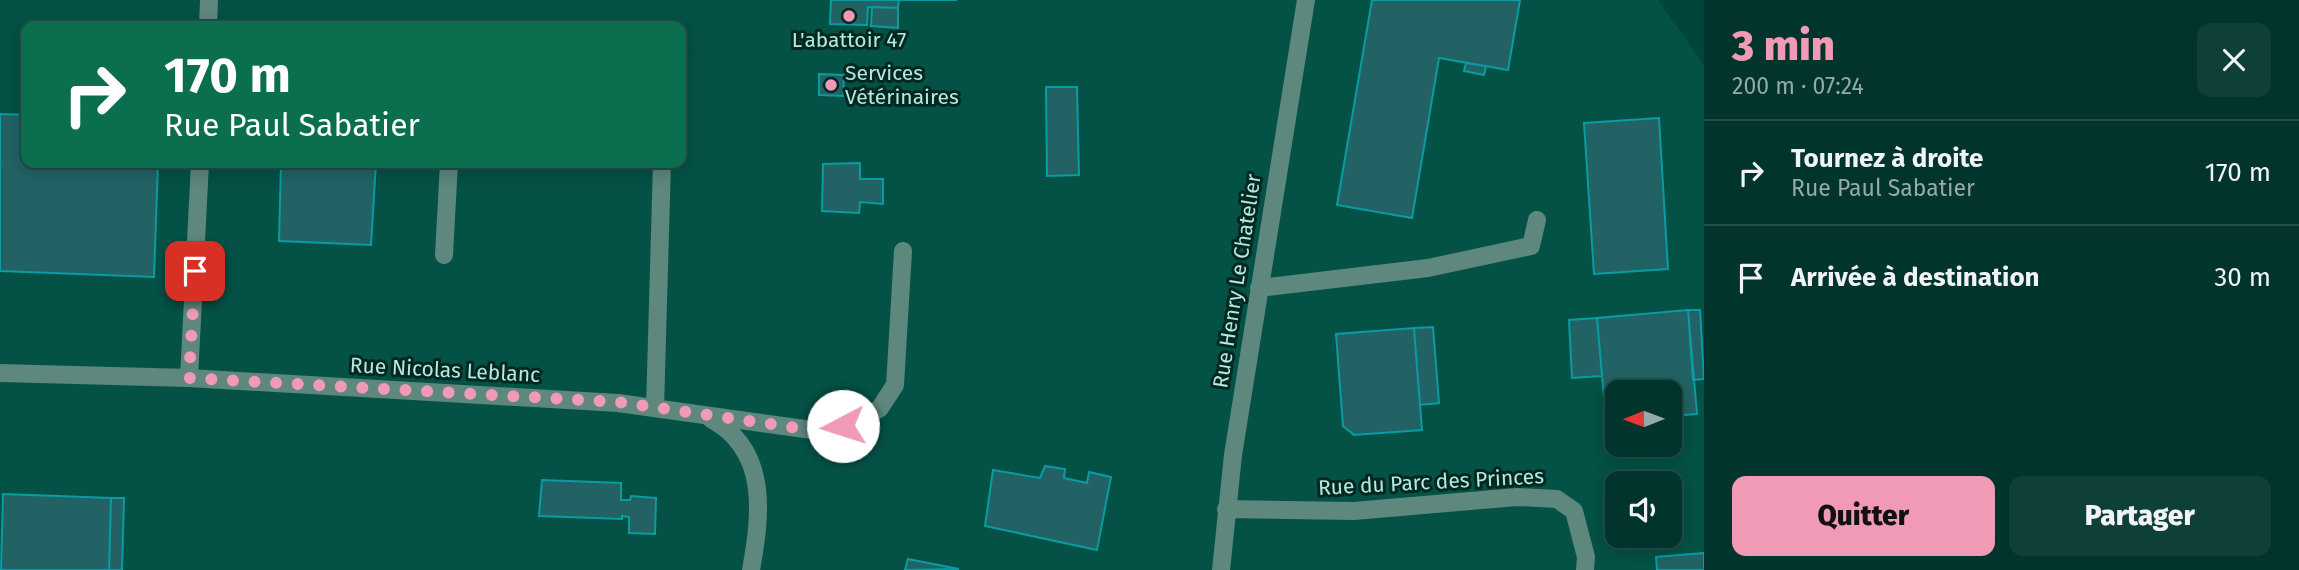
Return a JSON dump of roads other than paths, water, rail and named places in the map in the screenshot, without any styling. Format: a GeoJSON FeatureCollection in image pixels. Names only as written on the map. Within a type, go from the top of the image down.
{"type":"FeatureCollection","features":[{"type":"Feature","properties":{"kind":"street"},"geometry":{"type":"LineString","coordinates":[[208,21],[209,0]]}},
{"type":"Feature","properties":{"kind":"street","name":"Rue Henry Le Chatelier"},"geometry":{"type":"LineString","coordinates":[[1221,570],[1226,509],[1306,0]]}},
{"type":"Feature","properties":{"kind":"street"},"geometry":{"type":"LineString","coordinates":[[189,378],[200,168]]}},
{"type":"Feature","properties":{"kind":"street"},"geometry":{"type":"LineString","coordinates":[[444,255],[449,168]]}},
{"type":"Feature","properties":{"kind":"street"},"geometry":{"type":"LineString","coordinates":[[655,408],[662,168]]}},
{"type":"Feature","properties":{"kind":"street"},"geometry":{"type":"LineString","coordinates":[[1259,288],[1428,268],[1531,246],[1537,220]]}},
{"type":"Feature","properties":{"kind":"street","name":"Rue Nicolas Leblanc"},"geometry":{"type":"LineString","coordinates":[[0,373],[189,378],[618,402],[812,430],[859,421],[880,408],[895,384],[903,251]]}},
{"type":"Feature","properties":{"kind":"street"},"geometry":{"type":"LineString","coordinates":[[705,416],[729,429],[755,473],[758,485],[759,529],[751,570]]}},
{"type":"Feature","properties":{"kind":"street","name":"Rue du Parc des Princes"},"geometry":{"type":"LineString","coordinates":[[1226,509],[1354,512],[1517,497],[1557,499],[1574,511],[1586,557],[1586,570]]}},
{"type":"Feature","properties":{"kind":"place","name":"L'abattoir 47"},"geometry":{"type":"Point","coordinates":[849,16]}},
{"type":"Feature","properties":{"kind":"place","name":"Services Vétérinaires"},"geometry":{"type":"Point","coordinates":[831,85]}}]}
